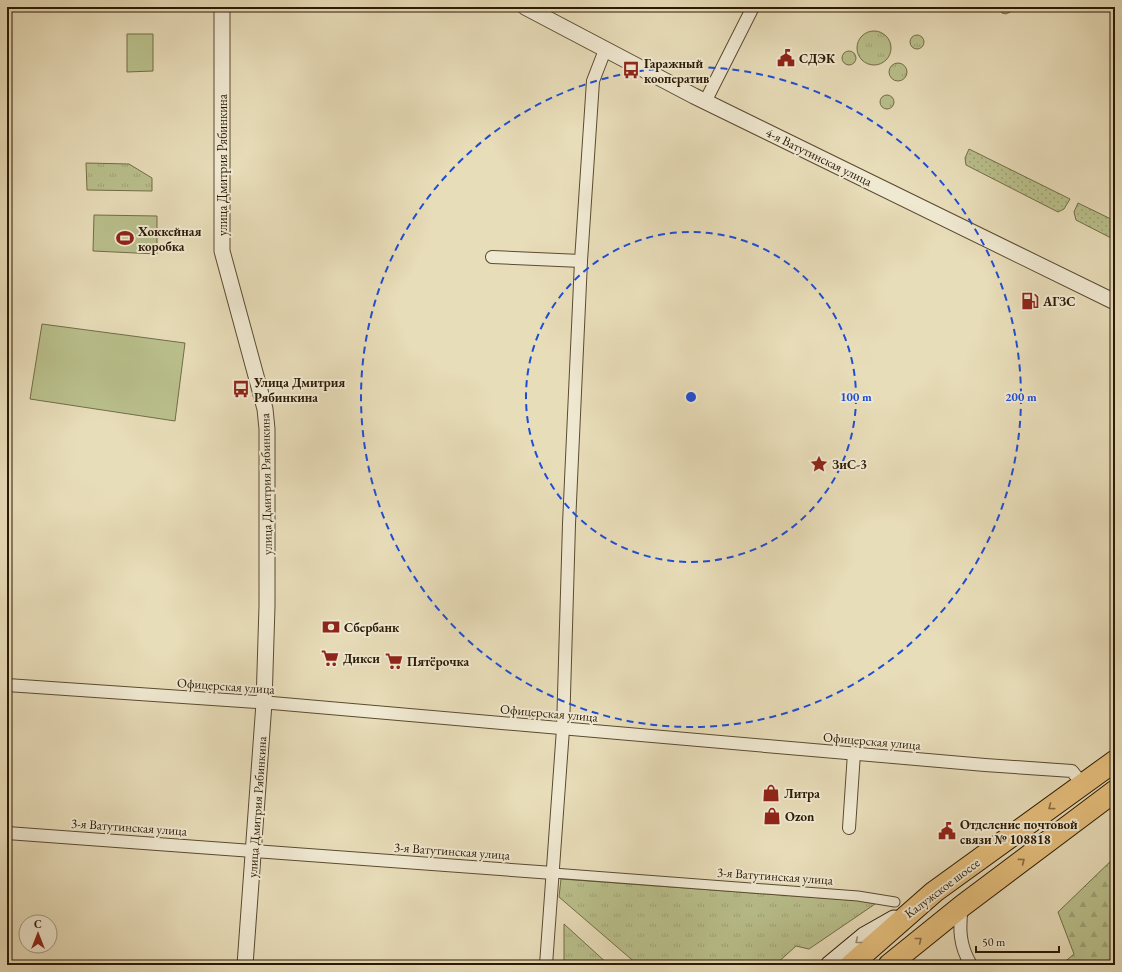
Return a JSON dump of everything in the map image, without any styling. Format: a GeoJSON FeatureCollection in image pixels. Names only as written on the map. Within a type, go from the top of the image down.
{"type":"FeatureCollection","features":[{"type":"Feature","properties":{"kind":"highway","name":"Калужское шоссе"},"geometry":{"type":"LineString","coordinates":[[851,965],[915,907],[1115,761]]}},
{"type":"Feature","properties":{"kind":"highway","name":"Калужское шоссе"},"geometry":{"type":"LineString","coordinates":[[889,965],[962,906],[1115,791]]}},
{"type":"Feature","properties":{"kind":"main road"},"geometry":{"type":"LineString","coordinates":[[829,965],[864,936],[915,907]]}},
{"type":"Feature","properties":{"kind":"street","name":"улица Дмитрия Рябинкина"},"geometry":{"type":"LineString","coordinates":[[222,7],[222,251],[265,409],[267,429],[267,606],[264,703],[245,965]]}},
{"type":"Feature","properties":{"kind":"street","name":"4-я Ватутинская улица"},"geometry":{"type":"LineString","coordinates":[[525,7],[706,102],[1115,302]]}},
{"type":"Feature","properties":{"kind":"street"},"geometry":{"type":"LineString","coordinates":[[706,102],[753,7]]}},
{"type":"Feature","properties":{"kind":"street"},"geometry":{"type":"LineString","coordinates":[[546,965],[563,729],[569,524],[581,261],[593,81],[605,50]]}},
{"type":"Feature","properties":{"kind":"street"},"geometry":{"type":"LineString","coordinates":[[492,258],[581,261]]}},
{"type":"Feature","properties":{"kind":"street","name":"Офицерская улица"},"geometry":{"type":"LineString","coordinates":[[7,685],[264,703],[854,754],[1072,771],[1083,784]]}},
{"type":"Feature","properties":{"kind":"street"},"geometry":{"type":"LineString","coordinates":[[849,828],[854,754]]}},
{"type":"Feature","properties":{"kind":"street","name":"3-я Ватутинская улица"},"geometry":{"type":"LineString","coordinates":[[7,833],[254,850],[858,896],[895,902]]}},
{"type":"Feature","properties":{"kind":"street"},"geometry":{"type":"LineString","coordinates":[[962,906],[959,925],[961,942],[970,964]]}},
{"type":"Feature","properties":{"kind":"green space"},"geometry":{"type":"Polygon","coordinates":[[[1000,7],[1013,7],[1012,11],[1006,14],[1002,13],[1000,7]]]}},
{"type":"Feature","properties":{"kind":"green space"},"geometry":{"type":"Polygon","coordinates":[[[871,31],[877,31],[881,32],[888,38],[891,48],[890,55],[884,62],[877,65],[871,65],[867,64],[860,58],[857,51],[857,45],[858,41],[864,34],[871,31]]]}},
{"type":"Feature","properties":{"kind":"green space"},"geometry":{"type":"Polygon","coordinates":[[[127,34],[153,34],[153,71],[127,72],[127,34]]]}},
{"type":"Feature","properties":{"kind":"green space"},"geometry":{"type":"Polygon","coordinates":[[[917,35],[922,37],[924,42],[922,47],[917,49],[912,47],[910,42],[912,37],[917,35]]]}},
{"type":"Feature","properties":{"kind":"green space"},"geometry":{"type":"Polygon","coordinates":[[[849,51],[854,53],[856,58],[854,63],[849,65],[844,63],[842,58],[844,53],[849,51]]]}},
{"type":"Feature","properties":{"kind":"green space"},"geometry":{"type":"Polygon","coordinates":[[[898,63],[904,66],[907,72],[904,78],[898,81],[892,78],[889,72],[892,66],[898,63]]]}},
{"type":"Feature","properties":{"kind":"green space"},"geometry":{"type":"Polygon","coordinates":[[[887,95],[892,97],[894,102],[892,107],[887,109],[882,107],[880,102],[882,97],[887,95]]]}},
{"type":"Feature","properties":{"kind":"green space"},"geometry":{"type":"Polygon","coordinates":[[[969,149],[1070,199],[1064,209],[1058,212],[966,165],[965,158],[969,149]]]}},
{"type":"Feature","properties":{"kind":"green space"},"geometry":{"type":"Polygon","coordinates":[[[86,163],[129,164],[152,178],[152,191],[87,190],[86,163]]]}},
{"type":"Feature","properties":{"kind":"green space"},"geometry":{"type":"Polygon","coordinates":[[[1078,203],[1115,221],[1115,240],[1076,220],[1074,212],[1078,203]]]}},
{"type":"Feature","properties":{"kind":"green space","name":"Хоккейная коробка"},"geometry":{"type":"Polygon","coordinates":[[[94,215],[157,216],[157,254],[93,251],[94,215]]]}},
{"type":"Feature","properties":{"kind":"green space"},"geometry":{"type":"Polygon","coordinates":[[[42,324],[185,343],[175,421],[30,399],[42,324]]]}},
{"type":"Feature","properties":{"kind":"green space"},"geometry":{"type":"Polygon","coordinates":[[[1115,857],[1115,965],[1061,965],[1074,954],[1058,912],[1115,857]]]}},
{"type":"Feature","properties":{"kind":"green space"},"geometry":{"type":"Polygon","coordinates":[[[561,879],[878,902],[809,949],[796,946],[775,965],[638,965],[559,897],[561,879]]]}},
{"type":"Feature","properties":{"kind":"green space"},"geometry":{"type":"Polygon","coordinates":[[[564,924],[609,965],[564,965],[564,924]]]}},
{"type":"Feature","properties":{"kind":"place","name":"СДЭК"},"geometry":{"type":"Point","coordinates":[786,58]}},
{"type":"Feature","properties":{"kind":"place","name":"Гаражный кооператив"},"geometry":{"type":"Point","coordinates":[631,70]}},
{"type":"Feature","properties":{"kind":"place","name":"Хоккейная коробка"},"geometry":{"type":"Point","coordinates":[125,238]}},
{"type":"Feature","properties":{"kind":"place","name":"АГЗС"},"geometry":{"type":"Point","coordinates":[1030,301]}},
{"type":"Feature","properties":{"kind":"place","name":"Улица Дмитрия Рябинкина"},"geometry":{"type":"Point","coordinates":[241,389]}},
{"type":"Feature","properties":{"kind":"place","name":"ЗиС-3"},"geometry":{"type":"Point","coordinates":[819,464]}},
{"type":"Feature","properties":{"kind":"place","name":"Сбербанк"},"geometry":{"type":"Point","coordinates":[331,627]}},
{"type":"Feature","properties":{"kind":"place","name":"Дикси"},"geometry":{"type":"Point","coordinates":[330,658]}},
{"type":"Feature","properties":{"kind":"place","name":"Пятёрочка"},"geometry":{"type":"Point","coordinates":[394,661]}},
{"type":"Feature","properties":{"kind":"place","name":"Литра"},"geometry":{"type":"Point","coordinates":[771,793]}},
{"type":"Feature","properties":{"kind":"place","name":"Ozon"},"geometry":{"type":"Point","coordinates":[772,816]}},
{"type":"Feature","properties":{"kind":"place","name":"Отделение почтовой связи № 108818"},"geometry":{"type":"Point","coordinates":[947,831]}}]}
